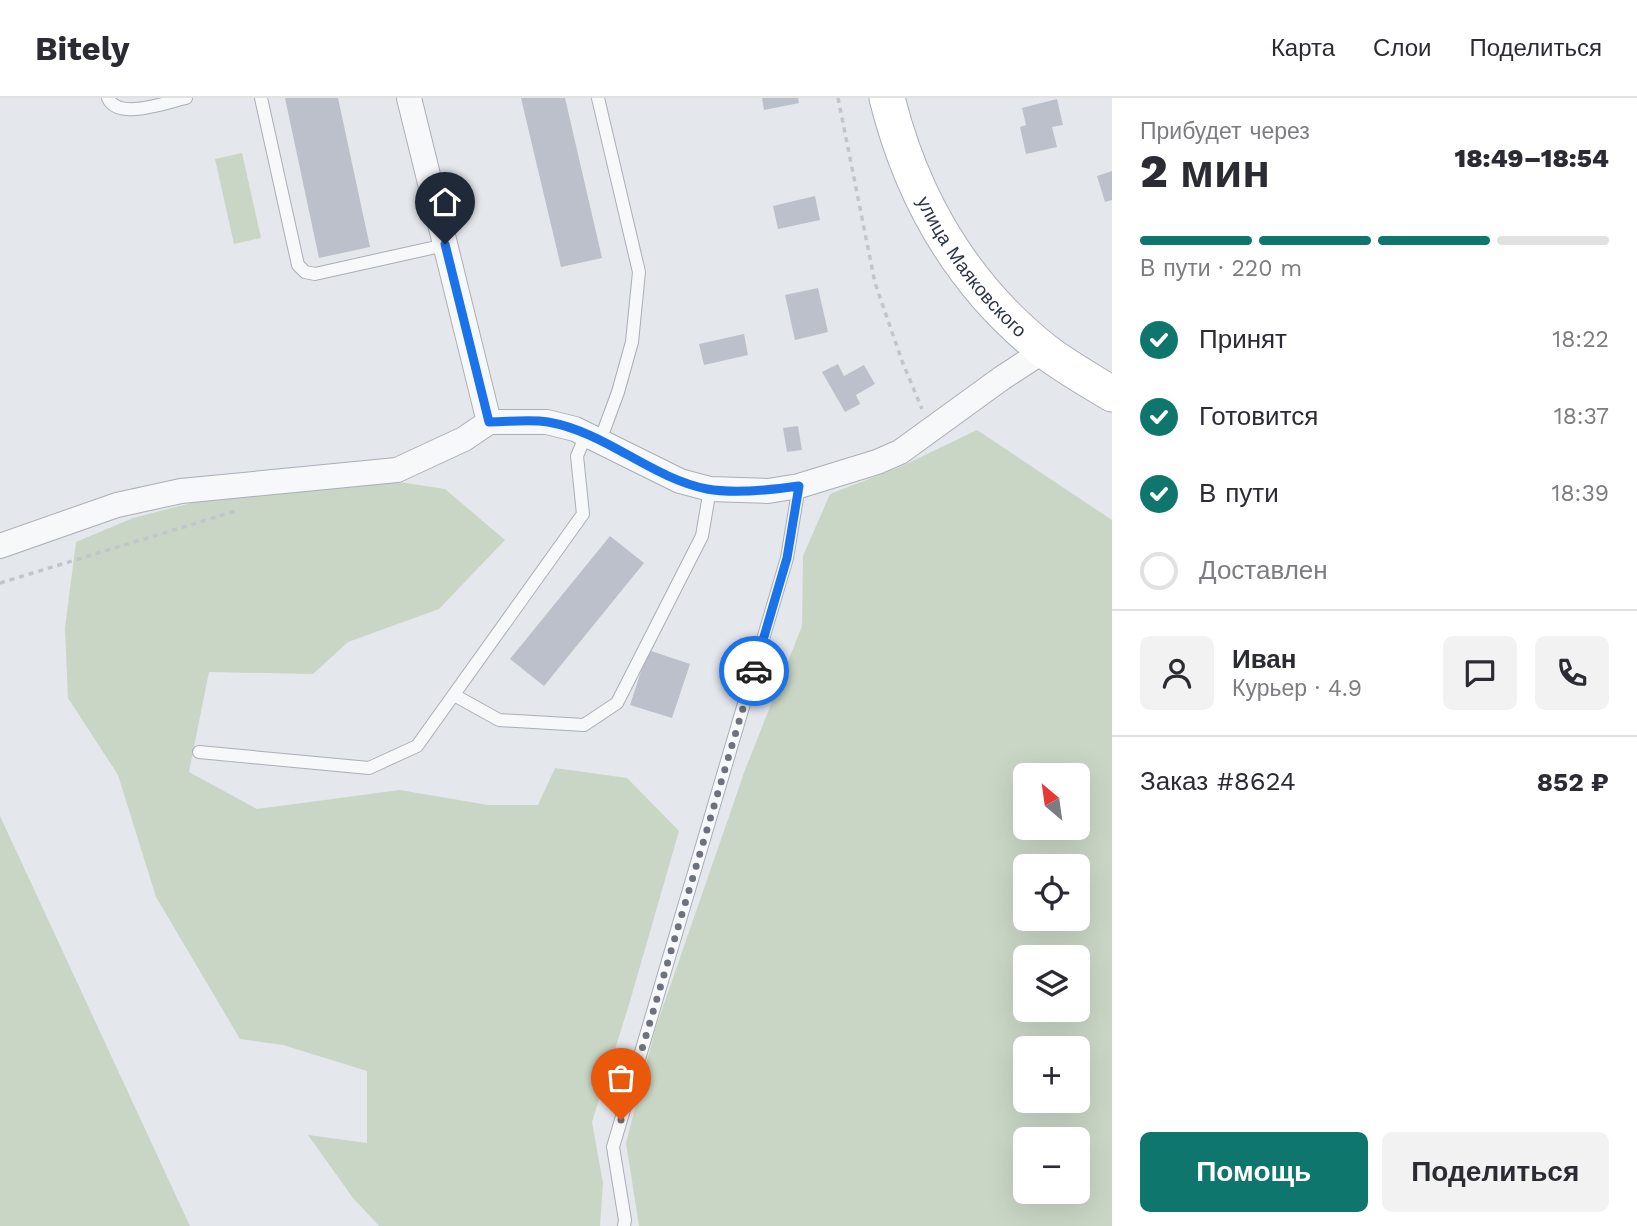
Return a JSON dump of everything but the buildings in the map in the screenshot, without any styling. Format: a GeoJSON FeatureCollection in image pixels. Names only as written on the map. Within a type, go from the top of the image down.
{"type":"FeatureCollection","features":[{"type":"Feature","properties":{"kind":"street"},"geometry":{"type":"LineString","coordinates":[[409,98],[489,422]]}},
{"type":"Feature","properties":{"kind":"street","name":"улица Маяковского"},"geometry":{"type":"LineString","coordinates":[[887,98],[909,169],[948,246],[988,298],[1045,350],[1112,394]]}},
{"type":"Feature","properties":{"kind":"street"},"geometry":{"type":"LineString","coordinates":[[0,546],[117,505],[181,491],[397,470],[464,439],[489,422],[547,422],[593,438],[680,481],[710,489],[768,491],[799,486],[900,453],[1045,350]]}},
{"type":"Feature","properties":{"kind":"lane"},"geometry":{"type":"LineString","coordinates":[[108,98],[121,110],[134,110],[186,98]]}},
{"type":"Feature","properties":{"kind":"lane"},"geometry":{"type":"LineString","coordinates":[[261,98],[298,265],[305,272],[315,274],[445,244]]}},
{"type":"Feature","properties":{"kind":"lane"},"geometry":{"type":"LineString","coordinates":[[199,752],[369,768],[417,746],[583,514],[577,456],[593,438],[618,391],[632,342],[639,272],[598,98]]}},
{"type":"Feature","properties":{"kind":"lane"},"geometry":{"type":"LineString","coordinates":[[624,1226],[613,1147],[787,558],[799,486]]}},
{"type":"Feature","properties":{"kind":"lane"},"geometry":{"type":"LineString","coordinates":[[454,695],[499,720],[584,725],[617,703],[702,536],[710,489]]}},
{"type":"Feature","properties":{"kind":"path"},"geometry":{"type":"LineString","coordinates":[[838,98],[876,283],[902,361],[931,431]]}},
{"type":"Feature","properties":{"kind":"path"},"geometry":{"type":"LineString","coordinates":[[0,583],[248,507]]}},
{"type":"Feature","properties":{"kind":"green space"},"geometry":{"type":"Polygon","coordinates":[[[242,153],[261,238],[234,244],[215,159],[242,153]]]}},
{"type":"Feature","properties":{"kind":"green space"},"geometry":{"type":"Polygon","coordinates":[[[977,430],[1112,520],[1112,1226],[639,1226],[626,1143],[655,1030],[745,770],[802,626],[803,556],[830,494],[900,467],[977,430]]]}},
{"type":"Feature","properties":{"kind":"green space"},"geometry":{"type":"Polygon","coordinates":[[[347,474],[445,489],[505,540],[439,609],[348,642],[313,674],[209,672],[189,772],[257,809],[400,790],[488,805],[538,805],[555,768],[627,778],[679,831],[592,1122],[603,1183],[600,1226],[379,1226],[353,1198],[308,1135],[367,1143],[367,1071],[283,1045],[240,1039],[156,897],[118,775],[68,698],[65,628],[76,542],[133,518],[226,494],[347,474]]]}},
{"type":"Feature","properties":{"kind":"green space"},"geometry":{"type":"Polygon","coordinates":[[[0,816],[190,1226],[0,1226],[0,816]]]}},
{"type":"Feature","properties":{"kind":"way so far"},"geometry":{"type":"LineString","coordinates":[[621,1120],[754,671]]}},
{"type":"Feature","properties":{"kind":"route"},"geometry":{"type":"LineString","coordinates":[[445,244],[489,422],[547,422],[575,429],[680,481],[710,489],[768,491],[799,486],[787,558],[754,671]]}}]}
